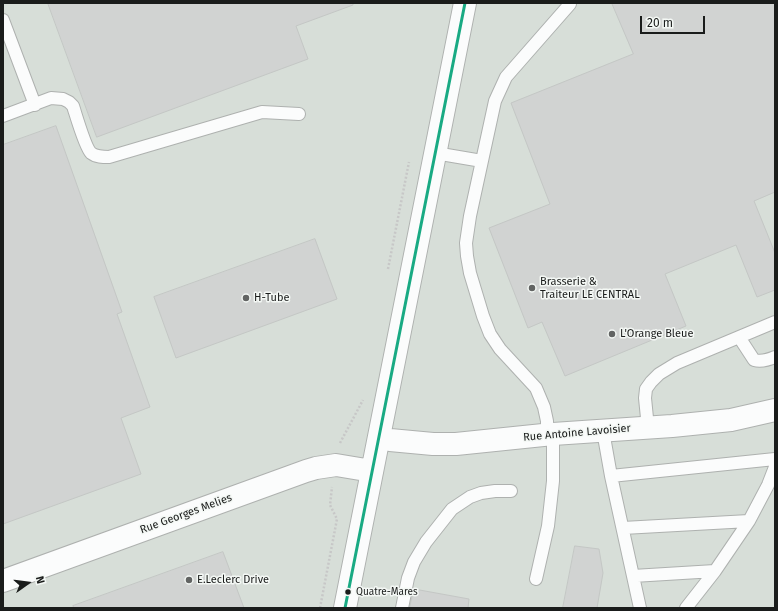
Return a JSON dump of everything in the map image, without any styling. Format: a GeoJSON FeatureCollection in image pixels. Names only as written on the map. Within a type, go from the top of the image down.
{"type":"FeatureCollection","features":[{"type":"Feature","properties":{"kind":"street"},"geometry":{"type":"LineString","coordinates":[[345,608],[465,3]]}},
{"type":"Feature","properties":{"kind":"street","name":"Rue Antoine Lavoisier"},"geometry":{"type":"LineString","coordinates":[[379,437],[390,440],[433,444],[456,444],[731,420],[775,410]]}},
{"type":"Feature","properties":{"kind":"street","name":"Rue Georges Melies"},"geometry":{"type":"LineString","coordinates":[[3,581],[316,468],[336,465],[372,471]]}},
{"type":"Feature","properties":{"kind":"lane"},"geometry":{"type":"LineString","coordinates":[[536,579],[548,526],[552,488],[550,435],[540,396],[532,383],[500,349],[490,334],[470,273],[466,256],[466,243],[495,101],[506,77],[570,4]]}},
{"type":"Feature","properties":{"kind":"lane"},"geometry":{"type":"LineString","coordinates":[[3,20],[35,105]]}},
{"type":"Feature","properties":{"kind":"lane"},"geometry":{"type":"LineString","coordinates":[[3,116],[51,98],[62,99],[70,102],[73,106],[87,146],[91,153],[102,157],[109,157],[262,112],[299,114]]}},
{"type":"Feature","properties":{"kind":"lane"},"geometry":{"type":"LineString","coordinates":[[435,153],[482,161]]}},
{"type":"Feature","properties":{"kind":"lane"},"geometry":{"type":"LineString","coordinates":[[648,428],[645,398],[646,388],[659,374],[677,364],[775,322]]}},
{"type":"Feature","properties":{"kind":"lane"},"geometry":{"type":"LineString","coordinates":[[738,337],[754,360],[768,360],[775,357]]}},
{"type":"Feature","properties":{"kind":"lane"},"geometry":{"type":"LineString","coordinates":[[603,431],[611,476],[640,608]]}},
{"type":"Feature","properties":{"kind":"lane"},"geometry":{"type":"LineString","coordinates":[[611,476],[775,459]]}},
{"type":"Feature","properties":{"kind":"lane"},"geometry":{"type":"LineString","coordinates":[[686,608],[715,570],[749,520],[768,485],[775,467]]}},
{"type":"Feature","properties":{"kind":"lane"},"geometry":{"type":"LineString","coordinates":[[402,608],[408,578],[414,562],[426,542],[452,509],[470,497],[481,493],[511,491]]}},
{"type":"Feature","properties":{"kind":"lane"},"geometry":{"type":"LineString","coordinates":[[623,528],[749,520]]}},
{"type":"Feature","properties":{"kind":"lane"},"geometry":{"type":"LineString","coordinates":[[633,576],[715,570]]}},
{"type":"Feature","properties":{"kind":"path"},"geometry":{"type":"LineString","coordinates":[[387,274],[409,162]]}},
{"type":"Feature","properties":{"kind":"path"},"geometry":{"type":"LineString","coordinates":[[338,448],[363,399]]}},
{"type":"Feature","properties":{"kind":"path"},"geometry":{"type":"LineString","coordinates":[[320,608],[338,519],[330,505]]}},
{"type":"Feature","properties":{"kind":"shaded area"},"geometry":{"type":"Polygon","coordinates":[[[3,3],[775,3],[775,608],[3,608],[3,3]]]}},
{"type":"Feature","properties":{"kind":"building"},"geometry":{"type":"Polygon","coordinates":[[[48,3],[353,3],[353,5],[296,26],[308,59],[97,137],[48,3]]]}},
{"type":"Feature","properties":{"kind":"building"},"geometry":{"type":"Polygon","coordinates":[[[612,3],[775,3],[775,192],[754,201],[775,253],[775,290],[757,297],[736,245],[665,274],[686,326],[565,376],[542,322],[528,328],[489,228],[550,204],[511,103],[633,54],[612,3]]]}},
{"type":"Feature","properties":{"kind":"building"},"geometry":{"type":"Polygon","coordinates":[[[56,126],[122,312],[117,314],[150,407],[121,418],[141,474],[3,524],[3,145],[56,126]]]}},
{"type":"Feature","properties":{"kind":"building","name":"H-Tube"},"geometry":{"type":"Polygon","coordinates":[[[315,239],[337,299],[176,358],[154,297],[315,239]]]}},
{"type":"Feature","properties":{"kind":"building"},"geometry":{"type":"Polygon","coordinates":[[[575,546],[599,549],[603,573],[597,608],[563,608],[575,546]]]}},
{"type":"Feature","properties":{"kind":"building","name":"E.Leclerc Drive"},"geometry":{"type":"Polygon","coordinates":[[[223,552],[244,608],[74,608],[73,606],[223,552]]]}},
{"type":"Feature","properties":{"kind":"building"},"geometry":{"type":"Polygon","coordinates":[[[414,589],[469,599],[468,608],[410,608],[414,589]]]}},
{"type":"Feature","properties":{"kind":"transit line"},"geometry":{"type":"LineString","coordinates":[[345,608],[465,3]]}},
{"type":"Feature","properties":{"kind":"place","name":"Brasserie & Traiteur LE CENTRAL"},"geometry":{"type":"Point","coordinates":[532,288]}},
{"type":"Feature","properties":{"kind":"place","name":"H-Tube"},"geometry":{"type":"Point","coordinates":[246,298]}},
{"type":"Feature","properties":{"kind":"place","name":"L'Orange Bleue"},"geometry":{"type":"Point","coordinates":[612,334]}},
{"type":"Feature","properties":{"kind":"place","name":"E.Leclerc Drive"},"geometry":{"type":"Point","coordinates":[189,580]}},
{"type":"Feature","properties":{"kind":"place","name":"Quatre-Mares"},"geometry":{"type":"Point","coordinates":[348,592]}}]}
